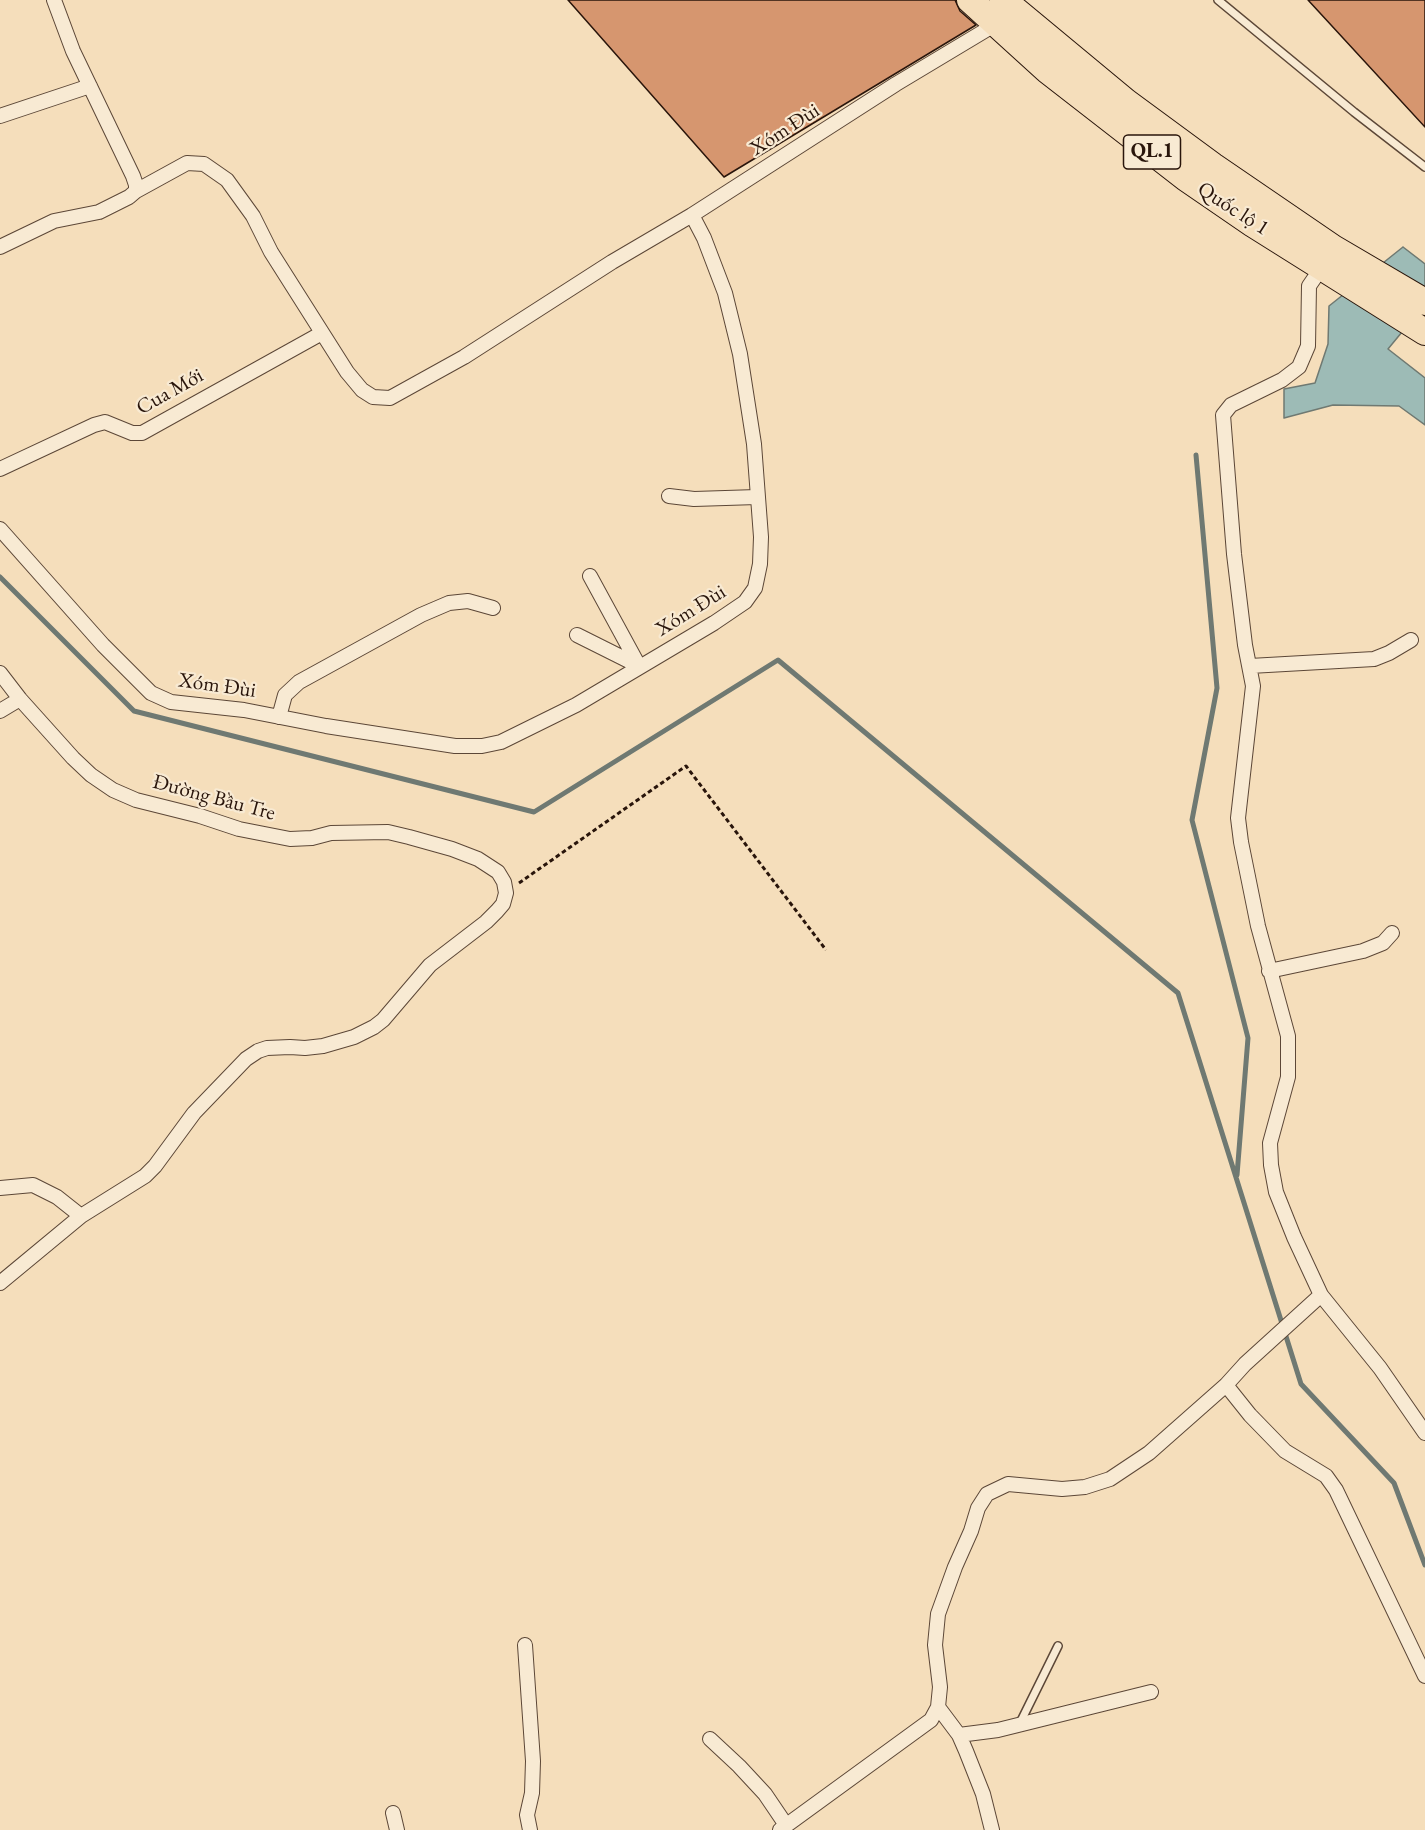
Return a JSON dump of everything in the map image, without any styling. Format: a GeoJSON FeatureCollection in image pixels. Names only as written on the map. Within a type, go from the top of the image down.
{"type":"FeatureCollection","features":[{"type":"Feature","properties":{"kind":"highway","name":"Quốc lộ 1"},"geometry":{"type":"LineString","coordinates":[[970,0],[999,12],[1126,102],[1213,166],[1328,258],[1349,283],[1425,332]]}},
{"type":"Feature","properties":{"kind":"highway","name":"Quốc lộ 1"},"geometry":{"type":"LineString","coordinates":[[1328,258],[1425,302]]}},
{"type":"Feature","properties":{"kind":"street"},"geometry":{"type":"LineString","coordinates":[[54,0],[73,51],[122,150],[136,185],[136,191]]}},
{"type":"Feature","properties":{"kind":"street","name":"Xóm Đùi"},"geometry":{"type":"LineString","coordinates":[[0,529],[103,645],[151,693],[171,702],[244,710],[455,746],[482,746],[501,742],[576,705],[745,602],[754,588],[760,564],[761,537],[754,444],[741,354],[725,292],[704,238],[692,215],[896,84],[999,12]]}},
{"type":"Feature","properties":{"kind":"street"},"geometry":{"type":"LineString","coordinates":[[0,116],[90,86]]}},
{"type":"Feature","properties":{"kind":"street"},"geometry":{"type":"LineString","coordinates":[[0,248],[54,221],[99,212],[187,163],[204,164],[227,180],[253,216],[271,252],[347,372],[362,390],[373,397],[390,398],[464,357],[612,262],[692,215]]}},
{"type":"Feature","properties":{"kind":"street"},"geometry":{"type":"LineString","coordinates":[[1328,258],[1309,286],[1308,346],[1299,367],[1282,380],[1231,405],[1223,415],[1234,554],[1245,645],[1253,686],[1253,703],[1238,818],[1241,842],[1269,971],[1288,1036],[1288,1077],[1270,1143],[1276,1192],[1321,1295],[1420,1416],[1425,1433]]}},
{"type":"Feature","properties":{"kind":"street","name":"Cua Mới"},"geometry":{"type":"LineString","coordinates":[[0,469],[105,422],[132,433],[142,433],[322,333]]}},
{"type":"Feature","properties":{"kind":"street"},"geometry":{"type":"LineString","coordinates":[[669,496],[694,499],[757,496]]}},
{"type":"Feature","properties":{"kind":"street"},"geometry":{"type":"LineString","coordinates":[[590,576],[639,666]]}},
{"type":"Feature","properties":{"kind":"street"},"geometry":{"type":"LineString","coordinates":[[279,717],[285,695],[299,681],[421,615],[448,603],[468,601],[493,608]]}},
{"type":"Feature","properties":{"kind":"street"},"geometry":{"type":"LineString","coordinates":[[577,635],[639,666]]}},
{"type":"Feature","properties":{"kind":"street"},"geometry":{"type":"LineString","coordinates":[[1250,666],[1374,659],[1411,640]]}},
{"type":"Feature","properties":{"kind":"street","name":"Đường Bầu Tre"},"geometry":{"type":"LineString","coordinates":[[0,673],[73,758],[91,775],[113,790],[136,800],[200,816],[239,830],[291,839],[312,838],[332,832],[388,832],[409,837],[478,859],[498,872],[504,882],[506,893]]}},
{"type":"Feature","properties":{"kind":"street"},"geometry":{"type":"LineString","coordinates":[[0,711],[20,699]]}},
{"type":"Feature","properties":{"kind":"street"},"geometry":{"type":"LineString","coordinates":[[0,1283],[81,1216],[146,1176],[207,1097],[246,1059],[258,1051],[278,1047],[323,1046],[354,1037],[374,1027],[383,1020],[430,965],[497,911],[506,893]]}},
{"type":"Feature","properties":{"kind":"street"},"geometry":{"type":"LineString","coordinates":[[1269,971],[1363,951],[1383,943],[1392,933]]}},
{"type":"Feature","properties":{"kind":"street"},"geometry":{"type":"LineString","coordinates":[[0,1188],[10,1185],[33,1185],[57,1197],[81,1216]]}},
{"type":"Feature","properties":{"kind":"street"},"geometry":{"type":"LineString","coordinates":[[710,1739],[765,1794],[790,1826],[931,1720],[938,1707],[940,1687],[935,1645],[938,1614],[978,1508],[987,1494],[1008,1484],[1062,1489],[1086,1486],[1110,1479],[1149,1453],[1321,1295]]}},
{"type":"Feature","properties":{"kind":"street"},"geometry":{"type":"LineString","coordinates":[[1226,1384],[1250,1415],[1285,1451],[1326,1476],[1336,1490],[1425,1676]]}},
{"type":"Feature","properties":{"kind":"street"},"geometry":{"type":"LineString","coordinates":[[525,1645],[533,1761],[532,1793],[527,1815],[530,1830]]}},
{"type":"Feature","properties":{"kind":"street"},"geometry":{"type":"LineString","coordinates":[[959,1735],[1019,1726],[1151,1692]]}},
{"type":"Feature","properties":{"kind":"street"},"geometry":{"type":"LineString","coordinates":[[938,1707],[959,1735],[983,1794],[992,1830]]}},
{"type":"Feature","properties":{"kind":"street"},"geometry":{"type":"LineString","coordinates":[[393,1813],[397,1830]]}},
{"type":"Feature","properties":{"kind":"lane"},"geometry":{"type":"LineString","coordinates":[[1218,0],[1425,167]]}},
{"type":"Feature","properties":{"kind":"lane"},"geometry":{"type":"LineString","coordinates":[[1019,1726],[1058,1647]]}},
{"type":"Feature","properties":{"kind":"path"},"geometry":{"type":"LineString","coordinates":[[506,893],[686,766],[826,950]]}},
{"type":"Feature","properties":{"kind":"water"},"geometry":{"type":"Polygon","coordinates":[[[1403,247],[1425,264],[1425,304],[1388,349],[1425,378],[1425,425],[1399,406],[1333,405],[1284,418],[1284,389],[1315,383],[1328,344],[1329,306],[1403,247]]]}},
{"type":"Feature","properties":{"kind":"building"},"geometry":{"type":"Polygon","coordinates":[[[568,0],[955,0],[960,11],[976,25],[724,177],[568,0]]]}},
{"type":"Feature","properties":{"kind":"building"},"geometry":{"type":"Polygon","coordinates":[[[1308,0],[1425,0],[1425,127],[1308,0]]]}},
{"type":"Feature","properties":{"kind":"waterway"},"geometry":{"type":"LineString","coordinates":[[1196,455],[1217,688],[1192,820],[1248,1038],[1237,1175]]}},
{"type":"Feature","properties":{"kind":"waterway"},"geometry":{"type":"LineString","coordinates":[[0,577],[134,711],[534,812],[778,660],[1178,993],[1301,1384],[1394,1483],[1425,1565]]}}]}
